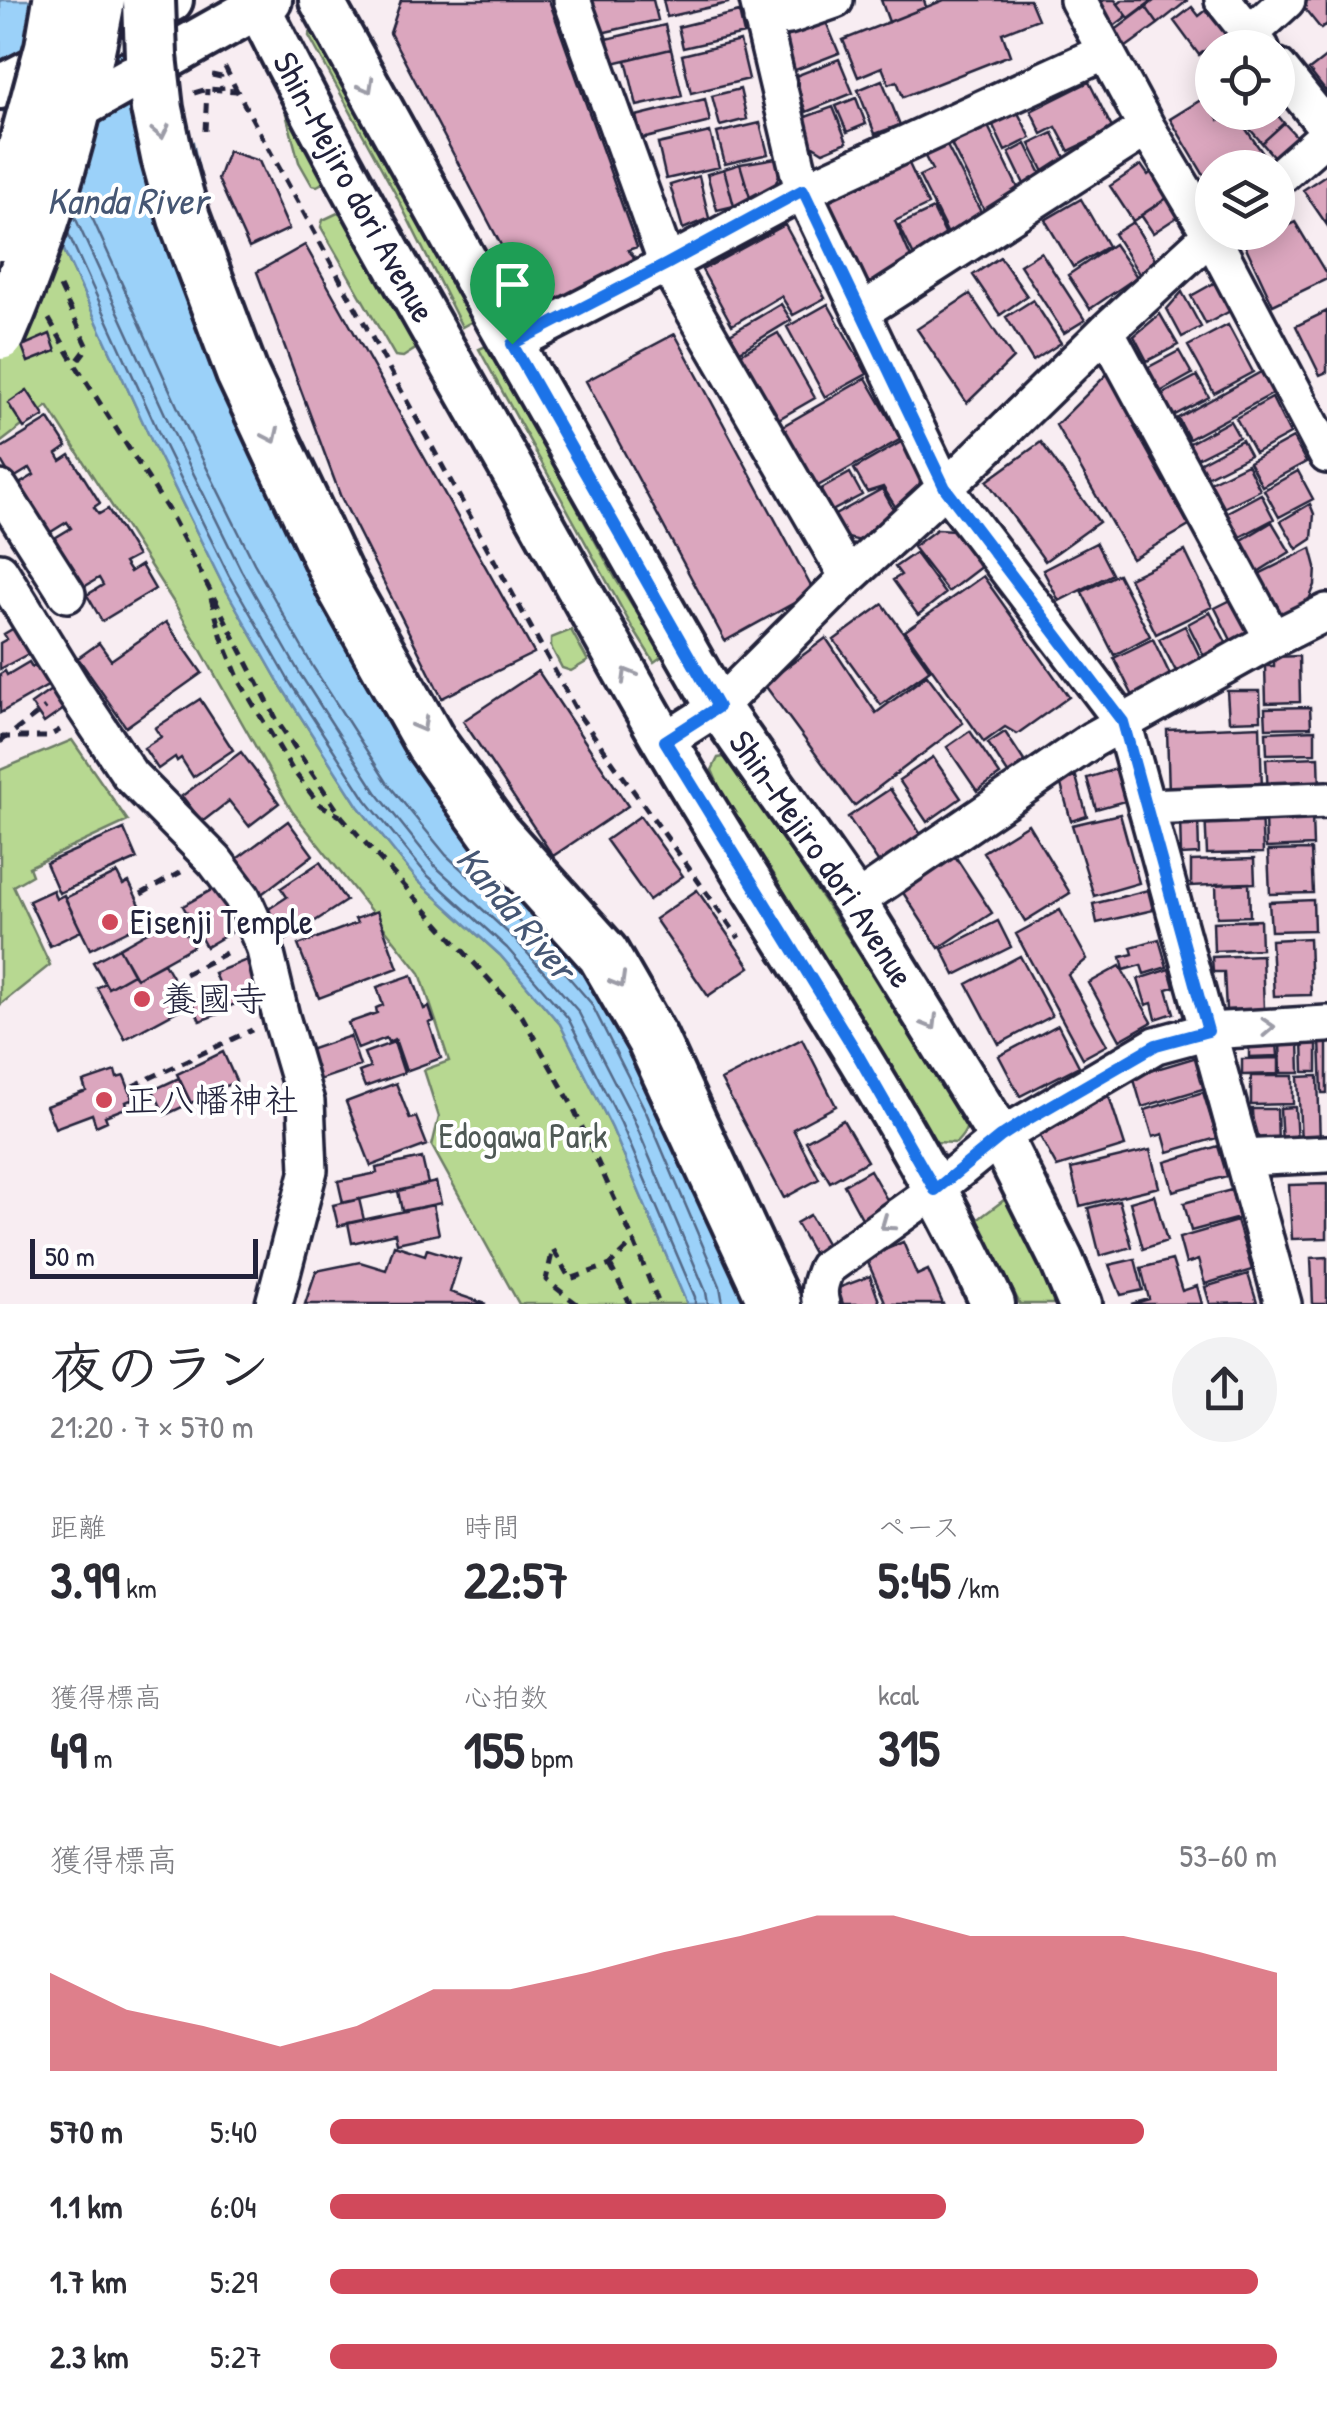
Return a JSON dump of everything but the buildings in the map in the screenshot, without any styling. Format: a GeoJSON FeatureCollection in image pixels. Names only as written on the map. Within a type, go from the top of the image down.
{"type":"FeatureCollection","features":[{"type":"Feature","properties":{"kind":"highway"},"geometry":{"type":"LineString","coordinates":[[0,235],[51,47],[59,0]]}},
{"type":"Feature","properties":{"kind":"highway"},"geometry":{"type":"LineString","coordinates":[[0,334],[35,244],[88,60],[123,8],[151,56],[156,108],[184,218],[242,372],[342,586],[431,744],[496,835],[603,954],[652,1039],[775,1304]]}},
{"type":"Feature","properties":{"kind":"main road"},"geometry":{"type":"LineString","coordinates":[[0,87],[123,8],[171,0]]}},
{"type":"Feature","properties":{"kind":"main road","name":"Shin-Mejiro dori Avenue"},"geometry":{"type":"LineString","coordinates":[[321,0],[718,707],[855,902],[1000,1137],[1080,1304]]}},
{"type":"Feature","properties":{"kind":"main road"},"geometry":{"type":"LineString","coordinates":[[6,149],[261,2]]}},
{"type":"Feature","properties":{"kind":"main road","name":"Shin-Mejiro dori Avenue"},"geometry":{"type":"LineString","coordinates":[[261,2],[446,352],[665,741],[855,1050],[935,1190],[993,1304]]}},
{"type":"Feature","properties":{"kind":"street"},"geometry":{"type":"LineString","coordinates":[[572,0],[667,264],[848,577]]}},
{"type":"Feature","properties":{"kind":"street"},"geometry":{"type":"LineString","coordinates":[[836,0],[789,16],[760,10],[803,190],[945,488],[1123,722],[1283,1304]]}},
{"type":"Feature","properties":{"kind":"street"},"geometry":{"type":"LineString","coordinates":[[1078,0],[1147,128],[1195,205]]}},
{"type":"Feature","properties":{"kind":"street"},"geometry":{"type":"LineString","coordinates":[[1223,0],[1248,30]]}},
{"type":"Feature","properties":{"kind":"street"},"geometry":{"type":"LineString","coordinates":[[1264,30],[1288,0]]}},
{"type":"Feature","properties":{"kind":"street"},"geometry":{"type":"LineString","coordinates":[[512,344],[803,190],[1105,52]]}},
{"type":"Feature","properties":{"kind":"street"},"geometry":{"type":"LineString","coordinates":[[1295,90],[1327,132],[1295,162]]}},
{"type":"Feature","properties":{"kind":"street"},"geometry":{"type":"LineString","coordinates":[[861,312],[1147,128]]}},
{"type":"Feature","properties":{"kind":"street"},"geometry":{"type":"LineString","coordinates":[[665,741],[718,707],[848,577],[1196,250]]}},
{"type":"Feature","properties":{"kind":"street"},"geometry":{"type":"LineString","coordinates":[[1221,250],[1327,455]]}},
{"type":"Feature","properties":{"kind":"street"},"geometry":{"type":"LineString","coordinates":[[1106,332],[1273,638]]}},
{"type":"Feature","properties":{"kind":"street"},"geometry":{"type":"LineString","coordinates":[[0,488],[67,594]]}},
{"type":"Feature","properties":{"kind":"street"},"geometry":{"type":"LineString","coordinates":[[0,571],[130,775],[210,856],[242,897],[259,935],[306,1102],[309,1170],[274,1304]]}},
{"type":"Feature","properties":{"kind":"street"},"geometry":{"type":"LineString","coordinates":[[855,902],[1092,740],[1327,612]]}},
{"type":"Feature","properties":{"kind":"street"},"geometry":{"type":"LineString","coordinates":[[1146,807],[1327,800]]}},
{"type":"Feature","properties":{"kind":"street"},"geometry":{"type":"LineString","coordinates":[[821,1304],[820,1282],[826,1268],[935,1190],[1000,1137],[1156,1045],[1208,1031],[1327,1024]]}},
{"type":"Feature","properties":{"kind":"street"},"geometry":{"type":"LineString","coordinates":[[1243,1158],[1327,1154]]}},
{"type":"Feature","properties":{"kind":"path"},"geometry":{"type":"LineString","coordinates":[[224,64],[579,715],[744,944]]}},
{"type":"Feature","properties":{"kind":"path"},"geometry":{"type":"LineString","coordinates":[[212,75],[221,77],[222,90]]}},
{"type":"Feature","properties":{"kind":"path"},"geometry":{"type":"LineString","coordinates":[[192,94],[207,90],[237,92]]}},
{"type":"Feature","properties":{"kind":"path"},"geometry":{"type":"LineString","coordinates":[[204,142],[207,90]]}},
{"type":"Feature","properties":{"kind":"path"},"geometry":{"type":"LineString","coordinates":[[56,276],[88,348],[74,364],[170,513],[279,724],[342,817],[522,1016],[572,1104],[660,1304]]}},
{"type":"Feature","properties":{"kind":"path"},"geometry":{"type":"LineString","coordinates":[[208,586],[222,638],[240,682],[301,781],[319,804],[342,817]]}},
{"type":"Feature","properties":{"kind":"path"},"geometry":{"type":"LineString","coordinates":[[2,739],[80,700]]}},
{"type":"Feature","properties":{"kind":"path"},"geometry":{"type":"LineString","coordinates":[[2,739],[47,738],[80,700]]}},
{"type":"Feature","properties":{"kind":"path"},"geometry":{"type":"LineString","coordinates":[[141,894],[210,856]]}},
{"type":"Feature","properties":{"kind":"path"},"geometry":{"type":"LineString","coordinates":[[185,974],[259,935]]}},
{"type":"Feature","properties":{"kind":"path"},"geometry":{"type":"LineString","coordinates":[[133,1086],[247,1032]]}},
{"type":"Feature","properties":{"kind":"path"},"geometry":{"type":"LineString","coordinates":[[577,1304],[546,1280],[553,1248],[570,1280],[610,1265],[634,1242]]}},
{"type":"Feature","properties":{"kind":"path"},"geometry":{"type":"LineString","coordinates":[[610,1265],[630,1304]]}},
{"type":"Feature","properties":{"kind":"green space"},"geometry":{"type":"Polygon","coordinates":[[[314,33],[473,321],[462,327],[395,193],[309,36],[314,33]]]}},
{"type":"Feature","properties":{"kind":"green space"},"geometry":{"type":"Polygon","coordinates":[[[282,99],[328,180],[317,186],[312,185],[299,162],[282,99]]]}},
{"type":"Feature","properties":{"kind":"green space","name":"Edogawa Park"},"geometry":{"type":"Polygon","coordinates":[[[28,165],[153,444],[221,581],[281,686],[358,806],[418,881],[500,955],[560,1024],[612,1128],[687,1304],[519,1304],[432,1146],[439,1117],[424,1070],[449,1061],[420,973],[292,811],[176,606],[48,406],[0,443],[0,184],[28,165]]]}},
{"type":"Feature","properties":{"kind":"green space"},"geometry":{"type":"Polygon","coordinates":[[[344,210],[417,348],[403,357],[395,356],[321,227],[323,220],[344,210]]]}},
{"type":"Feature","properties":{"kind":"green space"},"geometry":{"type":"Polygon","coordinates":[[[488,345],[617,581],[664,655],[654,662],[479,349],[488,345]]]}},
{"type":"Feature","properties":{"kind":"green space"},"geometry":{"type":"Polygon","coordinates":[[[571,630],[588,661],[571,671],[562,668],[551,647],[551,638],[571,630]]]}},
{"type":"Feature","properties":{"kind":"green space"},"geometry":{"type":"Polygon","coordinates":[[[72,740],[128,821],[29,867],[32,875],[13,886],[50,965],[0,1005],[0,770],[72,740]]]}},
{"type":"Feature","properties":{"kind":"green space"},"geometry":{"type":"Polygon","coordinates":[[[718,758],[732,763],[961,1107],[966,1126],[956,1143],[936,1142],[925,1126],[773,873],[729,810],[712,770],[718,758]]]}},
{"type":"Feature","properties":{"kind":"green space"},"geometry":{"type":"Polygon","coordinates":[[[1008,1197],[1057,1304],[1020,1304],[977,1220],[1008,1197]]]}},
{"type":"Feature","properties":{"kind":"water","name":"Kanda River"},"geometry":{"type":"Polygon","coordinates":[[[0,0],[114,0],[143,120],[193,142],[209,218],[330,533],[472,785],[789,1304],[687,1304],[612,1128],[560,1024],[500,955],[418,881],[358,806],[281,686],[221,581],[153,444],[0,106],[0,0]]]}},
{"type":"Feature","properties":{"kind":"place","name":"Eisenji Temple"},"geometry":{"type":"Point","coordinates":[110,922]}},
{"type":"Feature","properties":{"kind":"place","name":"養國寺"},"geometry":{"type":"Point","coordinates":[142,999]}},
{"type":"Feature","properties":{"kind":"place","name":"正八幡神社"},"geometry":{"type":"Point","coordinates":[104,1100]}},
{"type":"Feature","properties":{"kind":"route"},"geometry":{"type":"LineString","coordinates":[[803,190],[945,488],[1123,722],[1208,1031],[1156,1045],[1023,1122],[935,1190],[855,1050],[665,741],[718,707],[512,344],[803,190]]}}]}
